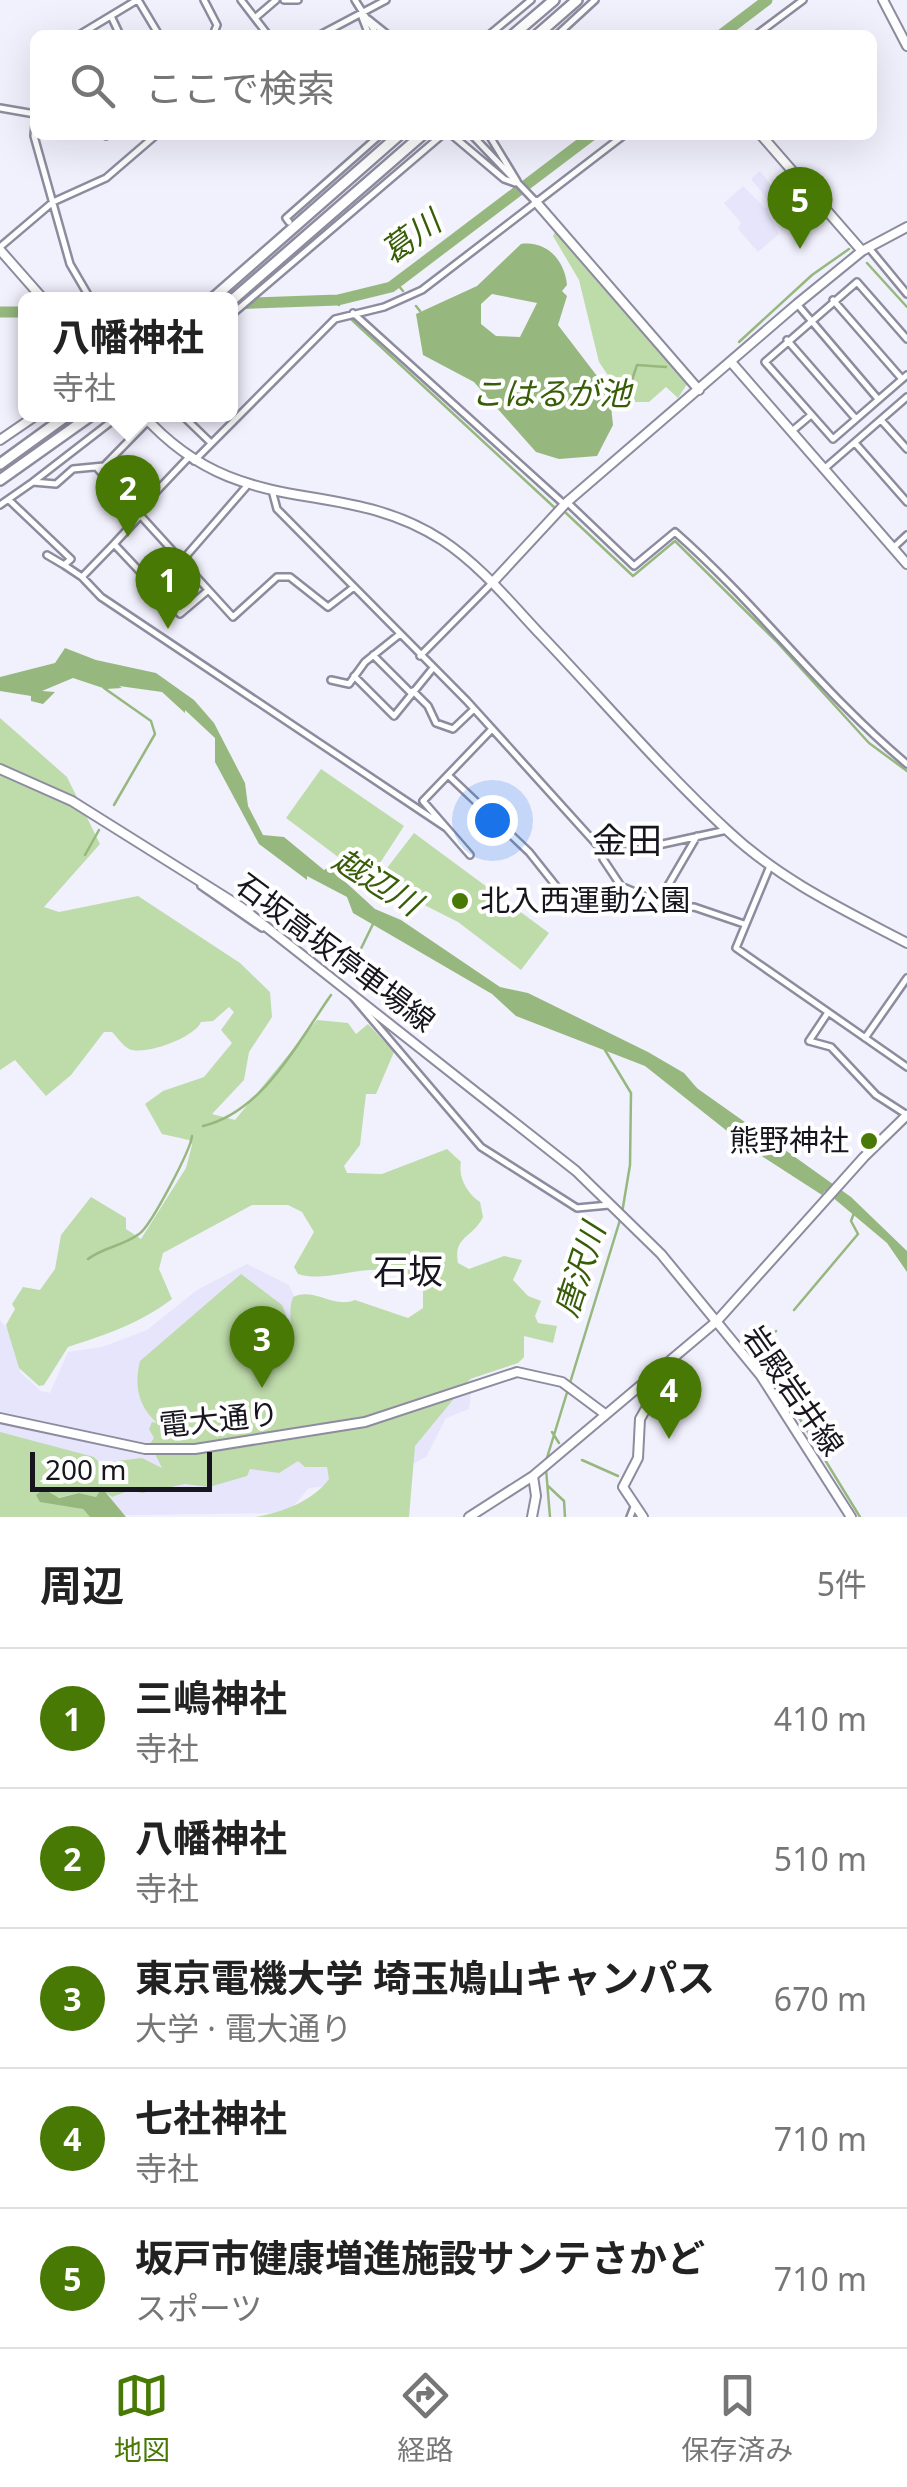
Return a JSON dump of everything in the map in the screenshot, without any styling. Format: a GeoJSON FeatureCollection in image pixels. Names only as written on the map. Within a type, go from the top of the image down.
{"type":"FeatureCollection","features":[{"type":"Feature","properties":{"kind":"highway"},"geometry":{"type":"LineString","coordinates":[[520,30],[554,0]]}},
{"type":"Feature","properties":{"kind":"highway"},"geometry":{"type":"LineString","coordinates":[[543,30],[577,0]]}},
{"type":"Feature","properties":{"kind":"highway"},"geometry":{"type":"LineString","coordinates":[[220,292],[393,140]]}},
{"type":"Feature","properties":{"kind":"highway"},"geometry":{"type":"LineString","coordinates":[[238,296],[416,140]]}},
{"type":"Feature","properties":{"kind":"highway"},"geometry":{"type":"LineString","coordinates":[[0,464],[58,422]]}},
{"type":"Feature","properties":{"kind":"highway"},"geometry":{"type":"LineString","coordinates":[[0,480],[82,422]]}},
{"type":"Feature","properties":{"kind":"street"},"geometry":{"type":"LineString","coordinates":[[87,30],[138,0],[156,30]]}},
{"type":"Feature","properties":{"kind":"street"},"geometry":{"type":"LineString","coordinates":[[204,0],[216,30]]}},
{"type":"Feature","properties":{"kind":"street"},"geometry":{"type":"LineString","coordinates":[[242,0],[264,30]]}},
{"type":"Feature","properties":{"kind":"street"},"geometry":{"type":"LineString","coordinates":[[255,18],[280,0],[298,0]]}},
{"type":"Feature","properties":{"kind":"street"},"geometry":{"type":"LineString","coordinates":[[355,0],[367,30]]}},
{"type":"Feature","properties":{"kind":"street"},"geometry":{"type":"LineString","coordinates":[[330,30],[386,0]]}},
{"type":"Feature","properties":{"kind":"street"},"geometry":{"type":"LineString","coordinates":[[495,30],[530,0]]}},
{"type":"Feature","properties":{"kind":"street"},"geometry":{"type":"LineString","coordinates":[[563,30],[595,0]]}},
{"type":"Feature","properties":{"kind":"street"},"geometry":{"type":"LineString","coordinates":[[763,30],[803,0]]}},
{"type":"Feature","properties":{"kind":"street"},"geometry":{"type":"LineString","coordinates":[[883,0],[907,46]]}},
{"type":"Feature","properties":{"kind":"street"},"geometry":{"type":"LineString","coordinates":[[362,14],[373,30]]}},
{"type":"Feature","properties":{"kind":"street"},"geometry":{"type":"LineString","coordinates":[[362,14],[382,30]]}},
{"type":"Feature","properties":{"kind":"street"},"geometry":{"type":"LineString","coordinates":[[110,16],[117,30]]}},
{"type":"Feature","properties":{"kind":"street"},"geometry":{"type":"LineString","coordinates":[[0,108],[30,113]]}},
{"type":"Feature","properties":{"kind":"street"},"geometry":{"type":"LineString","coordinates":[[35,140],[70,264],[86,292]]}},
{"type":"Feature","properties":{"kind":"street"},"geometry":{"type":"LineString","coordinates":[[37,292],[0,248],[52,202],[106,178],[150,140]]}},
{"type":"Feature","properties":{"kind":"street"},"geometry":{"type":"LineString","coordinates":[[289,222],[286,218],[374,140]]}},
{"type":"Feature","properties":{"kind":"street"},"geometry":{"type":"LineString","coordinates":[[238,311],[436,140]]}},
{"type":"Feature","properties":{"kind":"street"},"geometry":{"type":"LineString","coordinates":[[458,140],[504,179],[518,184]]}},
{"type":"Feature","properties":{"kind":"street"},"geometry":{"type":"LineString","coordinates":[[477,140],[699,390]]}},
{"type":"Feature","properties":{"kind":"street"},"geometry":{"type":"LineString","coordinates":[[493,140],[516,172],[518,184]]}},
{"type":"Feature","properties":{"kind":"street"},"geometry":{"type":"LineString","coordinates":[[238,414],[335,319],[384,308],[422,290],[534,200],[617,140]]}},
{"type":"Feature","properties":{"kind":"street"},"geometry":{"type":"LineString","coordinates":[[766,140],[907,294]]}},
{"type":"Feature","properties":{"kind":"street"},"geometry":{"type":"LineString","coordinates":[[420,656],[566,504],[797,304],[866,249],[907,226]]}},
{"type":"Feature","properties":{"kind":"street"},"geometry":{"type":"LineString","coordinates":[[900,285],[907,280]]}},
{"type":"Feature","properties":{"kind":"street"},"geometry":{"type":"LineString","coordinates":[[834,300],[904,377],[832,439],[765,362],[786,340],[834,300],[858,282],[907,340]]}},
{"type":"Feature","properties":{"kind":"street"},"geometry":{"type":"LineString","coordinates":[[797,304],[878,399]]}},
{"type":"Feature","properties":{"kind":"street"},"geometry":{"type":"LineString","coordinates":[[352,313],[634,566],[675,532],[808,666],[814,679],[844,710],[907,764]]}},
{"type":"Feature","properties":{"kind":"street"},"geometry":{"type":"LineString","coordinates":[[786,340],[856,419]]}},
{"type":"Feature","properties":{"kind":"street"},"geometry":{"type":"LineString","coordinates":[[731,362],[907,564]]}},
{"type":"Feature","properties":{"kind":"street"},"geometry":{"type":"LineString","coordinates":[[824,468],[907,397]]}},
{"type":"Feature","properties":{"kind":"street"},"geometry":{"type":"LineString","coordinates":[[792,431],[811,415]]}},
{"type":"Feature","properties":{"kind":"street"},"geometry":{"type":"LineString","coordinates":[[881,420],[907,449]]}},
{"type":"Feature","properties":{"kind":"street"},"geometry":{"type":"LineString","coordinates":[[0,440],[26,422]]}},
{"type":"Feature","properties":{"kind":"street"},"geometry":{"type":"LineString","coordinates":[[0,506],[111,422]]}},
{"type":"Feature","properties":{"kind":"street"},"geometry":{"type":"LineString","coordinates":[[34,482],[56,484],[74,469],[98,469],[119,453],[142,422]]}},
{"type":"Feature","properties":{"kind":"street"},"geometry":{"type":"LineString","coordinates":[[150,422],[192,459],[246,486],[364,508],[410,523],[455,549],[727,830],[770,866],[907,943]]}},
{"type":"Feature","properties":{"kind":"street"},"geometry":{"type":"LineString","coordinates":[[190,422],[210,442]]}},
{"type":"Feature","properties":{"kind":"street"},"geometry":{"type":"LineString","coordinates":[[82,577],[136,516],[230,422]]}},
{"type":"Feature","properties":{"kind":"street"},"geometry":{"type":"LineString","coordinates":[[855,443],[907,502]]}},
{"type":"Feature","properties":{"kind":"street"},"geometry":{"type":"LineString","coordinates":[[98,469],[136,516],[233,617],[277,577],[290,578],[328,608],[354,587]]}},
{"type":"Feature","properties":{"kind":"street"},"geometry":{"type":"LineString","coordinates":[[180,563],[246,486]]}},
{"type":"Feature","properties":{"kind":"street"},"geometry":{"type":"LineString","coordinates":[[273,494],[277,509],[474,709],[603,850],[626,852],[727,830]]}},
{"type":"Feature","properties":{"kind":"street"},"geometry":{"type":"LineString","coordinates":[[8,500],[71,558],[64,565]]}},
{"type":"Feature","properties":{"kind":"street"},"geometry":{"type":"LineString","coordinates":[[893,548],[907,535]]}},
{"type":"Feature","properties":{"kind":"street"},"geometry":{"type":"LineString","coordinates":[[114,544],[180,614],[206,592]]}},
{"type":"Feature","properties":{"kind":"street"},"geometry":{"type":"LineString","coordinates":[[47,555],[82,577],[101,597],[444,827]]}},
{"type":"Feature","properties":{"kind":"street"},"geometry":{"type":"LineString","coordinates":[[331,680],[349,684],[373,655],[400,634]]}},
{"type":"Feature","properties":{"kind":"street"},"geometry":{"type":"LineString","coordinates":[[373,655],[428,706],[436,723],[453,729],[474,709]]}},
{"type":"Feature","properties":{"kind":"street"},"geometry":{"type":"LineString","coordinates":[[354,676],[394,716],[433,668]]}},
{"type":"Feature","properties":{"kind":"street"},"geometry":{"type":"LineString","coordinates":[[470,855],[423,801],[492,729]]}},
{"type":"Feature","properties":{"kind":"street","name":"石坂高坂停車場線"},"geometry":{"type":"LineString","coordinates":[[0,768],[96,816],[181,866],[348,988],[614,1207],[717,1321]]}},
{"type":"Feature","properties":{"kind":"street"},"geometry":{"type":"LineString","coordinates":[[449,776],[530,852],[572,906]]}},
{"type":"Feature","properties":{"kind":"street"},"geometry":{"type":"LineString","coordinates":[[660,901],[697,836]]}},
{"type":"Feature","properties":{"kind":"street"},"geometry":{"type":"LineString","coordinates":[[603,850],[603,859],[620,886],[674,910],[694,907],[744,924]]}},
{"type":"Feature","properties":{"kind":"street"},"geometry":{"type":"LineString","coordinates":[[770,866],[736,948],[907,1067]]}},
{"type":"Feature","properties":{"kind":"street"},"geometry":{"type":"LineString","coordinates":[[865,1038],[907,978]]}},
{"type":"Feature","properties":{"kind":"street"},"geometry":{"type":"LineString","coordinates":[[348,988],[354,1000],[481,1147],[577,1208],[614,1207]]}},
{"type":"Feature","properties":{"kind":"street"},"geometry":{"type":"LineString","coordinates":[[827,1014],[809,1040],[831,1047],[876,1095],[905,1114]]}},
{"type":"Feature","properties":{"kind":"street"},"geometry":{"type":"LineString","coordinates":[[717,1321],[905,1114],[907,1105]]}},
{"type":"Feature","properties":{"kind":"street","name":"岩殿岩井線"},"geometry":{"type":"LineString","coordinates":[[469,1517],[535,1474],[717,1321],[761,1376],[851,1517]]}},
{"type":"Feature","properties":{"kind":"street","name":"電大通り"},"geometry":{"type":"LineString","coordinates":[[0,1418],[111,1444],[183,1450],[352,1425],[505,1374],[532,1373],[575,1389],[605,1414]]}},
{"type":"Feature","properties":{"kind":"street"},"geometry":{"type":"LineString","coordinates":[[643,1517],[624,1494],[624,1484],[638,1458],[640,1419],[657,1389],[654,1375]]}},
{"type":"Feature","properties":{"kind":"street"},"geometry":{"type":"LineString","coordinates":[[532,1517],[535,1474]]}},
{"type":"Feature","properties":{"kind":"street"},"geometry":{"type":"LineString","coordinates":[[630,1517],[634,1507]]}},
{"type":"Feature","properties":{"kind":"shaded area"},"geometry":{"type":"Polygon","coordinates":[[[760,171],[781,198],[789,191],[793,196],[785,203],[792,211],[789,217],[784,218],[774,206],[767,211],[779,234],[758,252],[738,229],[741,223],[724,203],[743,186],[766,209],[771,203],[751,179],[760,171]]]}},
{"type":"Feature","properties":{"kind":"shaded area"},"geometry":{"type":"Polygon","coordinates":[[[556,230],[687,384],[678,398],[666,387],[649,402],[626,402],[599,362],[579,280],[553,236],[556,230]]]}},
{"type":"Feature","properties":{"kind":"shaded area"},"geometry":{"type":"Polygon","coordinates":[[[0,718],[67,777],[100,844],[44,907],[59,912],[138,896],[240,963],[270,992],[272,1017],[249,1052],[244,1080],[212,1114],[235,1120],[317,1020],[348,1023],[356,1034],[368,1024],[394,1052],[376,1094],[366,1094],[360,1145],[344,1166],[347,1173],[382,1174],[447,1149],[461,1162],[462,1179],[480,1202],[483,1217],[458,1247],[458,1263],[469,1269],[504,1256],[522,1260],[513,1280],[528,1296],[541,1301],[535,1316],[538,1323],[557,1326],[553,1343],[524,1336],[524,1357],[518,1363],[470,1379],[415,1446],[409,1517],[256,1517],[297,1504],[315,1494],[329,1479],[327,1467],[305,1467],[298,1461],[279,1473],[250,1469],[247,1476],[209,1487],[185,1484],[142,1493],[131,1490],[112,1497],[104,1491],[96,1497],[79,1493],[48,1500],[83,1509],[90,1517],[0,1517],[0,1432],[94,1457],[100,1463],[142,1458],[162,1468],[150,1444],[154,1438],[149,1429],[152,1422],[157,1423],[145,1410],[139,1395],[140,1361],[241,1274],[282,1305],[291,1328],[293,1297],[355,1300],[408,1318],[423,1308],[423,1289],[392,1271],[298,1274],[294,1267],[314,1232],[302,1212],[288,1205],[252,1205],[163,1253],[159,1269],[172,1299],[122,1328],[68,1347],[44,1385],[39,1386],[19,1368],[6,1325],[15,1309],[12,1304],[23,1287],[40,1290],[55,1269],[61,1235],[91,1197],[126,1218],[126,1229],[141,1239],[186,1168],[192,1145],[189,1140],[162,1134],[145,1104],[163,1091],[204,1077],[232,1043],[221,1030],[234,1012],[229,1007],[213,1021],[201,1022],[190,1034],[147,1050],[129,1049],[112,1032],[104,1032],[71,1075],[46,1096],[15,1060],[0,1070],[0,718]]]}},
{"type":"Feature","properties":{"kind":"shaded area"},"geometry":{"type":"Polygon","coordinates":[[[321,769],[404,826],[369,880],[286,818],[321,769]]]}},
{"type":"Feature","properties":{"kind":"shaded area","name":"北入西運動公園"},"geometry":{"type":"Polygon","coordinates":[[[414,833],[549,933],[521,970],[458,922],[377,881],[414,833]]]}},
{"type":"Feature","properties":{"kind":"shaded area"},"geometry":{"type":"Polygon","coordinates":[[[247,1264],[289,1285],[311,1333],[473,1377],[469,1409],[446,1418],[426,1457],[381,1481],[309,1488],[291,1509],[274,1513],[0,1517],[0,1320],[12,1335],[20,1372],[41,1391],[50,1393],[68,1352],[102,1347],[147,1330],[197,1290],[247,1264]]]}},
{"type":"Feature","properties":{"kind":"water","name":"こはるが池"},"geometry":{"type":"Polygon","coordinates":[[[521,244],[539,245],[558,260],[566,276],[567,285],[562,291],[567,296],[558,325],[610,393],[601,400],[611,406],[613,425],[597,456],[559,459],[536,452],[474,382],[423,355],[416,314],[477,286],[521,244]],[[492,294],[481,304],[481,324],[496,336],[520,337],[537,303],[492,294]]]}},
{"type":"Feature","properties":{"kind":"water"},"geometry":{"type":"Polygon","coordinates":[[[65,648],[96,660],[156,673],[194,700],[214,723],[245,783],[248,806],[263,835],[284,837],[324,870],[329,867],[375,909],[401,920],[500,987],[528,993],[684,1073],[727,1123],[746,1122],[851,1197],[907,1251],[907,1272],[887,1243],[825,1191],[822,1195],[746,1146],[645,1066],[516,1016],[492,994],[353,913],[347,897],[307,876],[307,880],[259,844],[215,762],[215,738],[162,692],[119,686],[122,688],[106,689],[73,678],[42,691],[55,692],[43,704],[31,701],[31,696],[0,691],[0,677],[55,663],[65,648]]]}},
{"type":"Feature","properties":{"kind":"water"},"geometry":{"type":"Polygon","coordinates":[[[102,1488],[126,1517],[90,1517],[83,1509],[40,1502],[36,1495],[44,1489],[59,1498],[79,1493],[96,1497],[102,1488]]]}},
{"type":"Feature","properties":{"kind":"waterway","name":"葛川"},"geometry":{"type":"LineString","coordinates":[[728,30],[767,0]]}},
{"type":"Feature","properties":{"kind":"waterway","name":"葛川"},"geometry":{"type":"LineString","coordinates":[[238,304],[338,300],[391,287],[585,140]]}},
{"type":"Feature","properties":{"kind":"waterway"},"geometry":{"type":"LineString","coordinates":[[739,342],[812,275],[849,249]]}},
{"type":"Feature","properties":{"kind":"waterway"},"geometry":{"type":"LineString","coordinates":[[867,263],[907,307]]}},
{"type":"Feature","properties":{"kind":"waterway"},"geometry":{"type":"LineString","coordinates":[[397,284],[403,291]]}},
{"type":"Feature","properties":{"kind":"waterway","name":"葛川"},"geometry":{"type":"LineString","coordinates":[[338,300],[339,305]]}},
{"type":"Feature","properties":{"kind":"waterway"},"geometry":{"type":"LineString","coordinates":[[416,306],[420,311]]}},
{"type":"Feature","properties":{"kind":"waterway","name":"葛川"},"geometry":{"type":"LineString","coordinates":[[0,312],[18,312]]}},
{"type":"Feature","properties":{"kind":"waterway"},"geometry":{"type":"LineString","coordinates":[[352,320],[555,508]]}},
{"type":"Feature","properties":{"kind":"waterway"},"geometry":{"type":"LineString","coordinates":[[610,393],[631,383],[637,365],[666,367]]}},
{"type":"Feature","properties":{"kind":"waterway"},"geometry":{"type":"LineString","coordinates":[[566,513],[633,576],[675,541],[776,641],[869,743],[907,771]]}},
{"type":"Feature","properties":{"kind":"waterway"},"geometry":{"type":"LineString","coordinates":[[104,688],[151,721],[155,734],[114,805]]}},
{"type":"Feature","properties":{"kind":"waterway"},"geometry":{"type":"LineString","coordinates":[[85,855],[99,830]]}},
{"type":"Feature","properties":{"kind":"waterway"},"geometry":{"type":"LineString","coordinates":[[352,967],[373,924]]}},
{"type":"Feature","properties":{"kind":"waterway"},"geometry":{"type":"LineString","coordinates":[[203,1126],[244,1106],[261,1091],[331,995]]}},
{"type":"Feature","properties":{"kind":"waterway","name":"唐沢川"},"geometry":{"type":"LineString","coordinates":[[605,1050],[631,1093],[630,1165],[622,1213]]}},
{"type":"Feature","properties":{"kind":"waterway","name":"越辺川"},"geometry":{"type":"LineString","coordinates":[[690,1090],[748,1131]]}},
{"type":"Feature","properties":{"kind":"waterway"},"geometry":{"type":"LineString","coordinates":[[88,1259],[133,1238],[145,1228],[170,1187],[192,1136]]}},
{"type":"Feature","properties":{"kind":"waterway"},"geometry":{"type":"LineString","coordinates":[[794,1310],[858,1234],[851,1221],[854,1213]]}},
{"type":"Feature","properties":{"kind":"waterway","name":"唐沢川"},"geometry":{"type":"LineString","coordinates":[[546,1461],[620,1220]]}},
{"type":"Feature","properties":{"kind":"waterway"},"geometry":{"type":"LineString","coordinates":[[776,1331],[762,1348],[768,1367],[860,1517]]}},
{"type":"Feature","properties":{"kind":"waterway"},"geometry":{"type":"LineString","coordinates":[[552,1432],[559,1443]]}},
{"type":"Feature","properties":{"kind":"waterway"},"geometry":{"type":"LineString","coordinates":[[582,1460],[618,1476]]}},
{"type":"Feature","properties":{"kind":"waterway","name":"唐沢川"},"geometry":{"type":"LineString","coordinates":[[546,1469],[550,1517]]}},
{"type":"Feature","properties":{"kind":"waterway"},"geometry":{"type":"LineString","coordinates":[[548,1486],[564,1501],[565,1517]]}},
{"type":"Feature","properties":{"kind":"place","name":"坂戸市健康増進施設サンテさかど"},"geometry":{"type":"Point","coordinates":[800,249]}},
{"type":"Feature","properties":{"kind":"place","name":"八幡神社"},"geometry":{"type":"Point","coordinates":[128,537]}},
{"type":"Feature","properties":{"kind":"place","name":"三嶋神社"},"geometry":{"type":"Point","coordinates":[168,629]}},
{"type":"Feature","properties":{"kind":"place","name":"北入西運動公園"},"geometry":{"type":"Point","coordinates":[460,901]}},
{"type":"Feature","properties":{"kind":"place","name":"熊野神社"},"geometry":{"type":"Point","coordinates":[869,1141]}},
{"type":"Feature","properties":{"kind":"place","name":"東京電機大学 埼玉鳩山キャンパス"},"geometry":{"type":"Point","coordinates":[262,1388]}},
{"type":"Feature","properties":{"kind":"place","name":"七社神社"},"geometry":{"type":"Point","coordinates":[669,1439]}},
{"type":"Feature","properties":{"kind":"district","name":"金田"},"geometry":{"type":"Point","coordinates":[627,841]}},
{"type":"Feature","properties":{"kind":"district","name":"石坂"},"geometry":{"type":"Point","coordinates":[408,1272]}}]}
